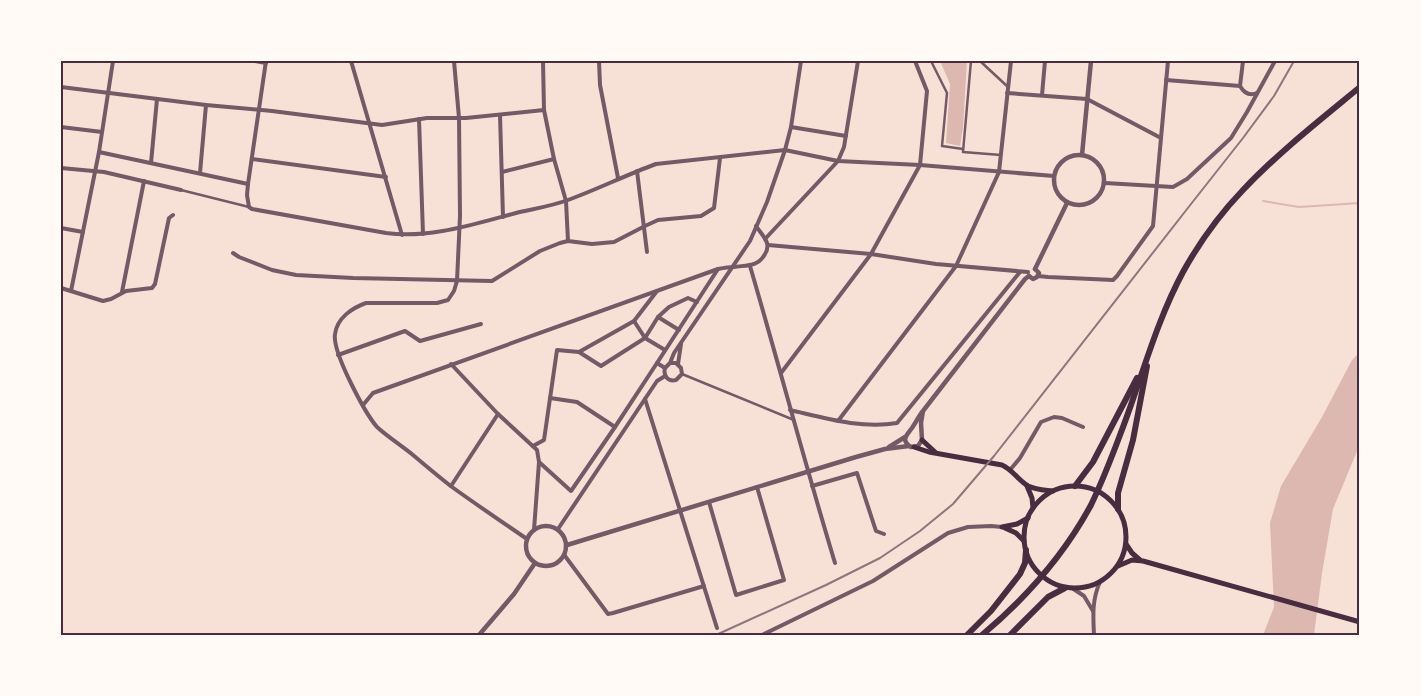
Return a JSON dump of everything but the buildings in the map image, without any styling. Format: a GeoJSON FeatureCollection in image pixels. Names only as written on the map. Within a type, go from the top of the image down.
{"type":"FeatureCollection","features":[{"type":"Feature","properties":{"kind":"highway"},"geometry":{"type":"LineString","coordinates":[[982,635],[1009,612],[1052,564],[1076,530],[1091,504],[1121,434],[1164,311],[1182,274],[1195,253],[1229,206],[1258,174],[1360,87]]}},
{"type":"Feature","properties":{"kind":"highway"},"geometry":{"type":"LineString","coordinates":[[1118,509],[1118,492],[1133,440],[1147,371],[1148,355]]}},
{"type":"Feature","properties":{"kind":"highway"},"geometry":{"type":"LineString","coordinates":[[1075,486],[1097,455],[1144,366]]}},
{"type":"Feature","properties":{"kind":"highway"},"geometry":{"type":"LineString","coordinates":[[967,635],[991,611],[1020,574],[1025,563],[1026,550]]}},
{"type":"Feature","properties":{"kind":"highway"},"geometry":{"type":"LineString","coordinates":[[1010,635],[1048,597],[1069,588]]}},
{"type":"Feature","properties":{"kind":"main road"},"geometry":{"type":"LineString","coordinates":[[922,437],[938,454]]}},
{"type":"Feature","properties":{"kind":"main road"},"geometry":{"type":"LineString","coordinates":[[911,446],[938,454],[1007,467],[1027,486],[1032,498],[1033,508]]}},
{"type":"Feature","properties":{"kind":"main road"},"geometry":{"type":"LineString","coordinates":[[1027,486],[1053,491]]}},
{"type":"Feature","properties":{"kind":"main road"},"geometry":{"type":"LineString","coordinates":[[1075,486],[1089,488],[1108,498],[1118,509],[1124,522],[1126,544],[1118,566],[1100,582],[1090,586],[1069,588],[1050,581],[1036,570],[1030,561],[1024,541],[1028,518],[1033,508],[1053,491],[1075,486]]}},
{"type":"Feature","properties":{"kind":"main road"},"geometry":{"type":"LineString","coordinates":[[1002,527],[1018,524],[1028,518]]}},
{"type":"Feature","properties":{"kind":"main road"},"geometry":{"type":"LineString","coordinates":[[1002,527],[1016,532],[1024,541]]}},
{"type":"Feature","properties":{"kind":"main road"},"geometry":{"type":"LineString","coordinates":[[1126,544],[1132,553],[1143,561]]}},
{"type":"Feature","properties":{"kind":"main road"},"geometry":{"type":"LineString","coordinates":[[1118,566],[1126,561],[1143,561],[1360,622]]}},
{"type":"Feature","properties":{"kind":"street"},"geometry":{"type":"LineString","coordinates":[[71,291],[99,152],[113,61]]}},
{"type":"Feature","properties":{"kind":"street"},"geometry":{"type":"LineString","coordinates":[[249,207],[247,196],[248,184],[266,62],[255,61]]}},
{"type":"Feature","properties":{"kind":"street"},"geometry":{"type":"LineString","coordinates":[[351,61],[402,235]]}},
{"type":"Feature","properties":{"kind":"street"},"geometry":{"type":"LineString","coordinates":[[454,61],[459,118],[460,227],[457,281],[454,291],[448,300],[437,303],[366,303],[356,306],[339,323],[334,333],[335,344],[351,384],[377,426],[451,486],[527,539]]}},
{"type":"Feature","properties":{"kind":"street"},"geometry":{"type":"LineString","coordinates":[[543,61],[544,110],[554,159],[566,201],[568,241]]}},
{"type":"Feature","properties":{"kind":"street"},"geometry":{"type":"LineString","coordinates":[[599,61],[600,85],[618,178]]}},
{"type":"Feature","properties":{"kind":"street"},"geometry":{"type":"LineString","coordinates":[[664,368],[670,363],[674,353],[750,241],[767,202],[785,150],[791,127],[801,61]]}},
{"type":"Feature","properties":{"kind":"street"},"geometry":{"type":"LineString","coordinates":[[765,238],[838,161],[844,147],[858,61]]}},
{"type":"Feature","properties":{"kind":"street"},"geometry":{"type":"LineString","coordinates":[[781,373],[871,254],[920,165],[927,90],[915,61]]}},
{"type":"Feature","properties":{"kind":"street"},"geometry":{"type":"LineString","coordinates":[[931,61],[947,93],[942,146],[964,148]]}},
{"type":"Feature","properties":{"kind":"street"},"geometry":{"type":"LineString","coordinates":[[971,61],[963,152],[1001,155]]}},
{"type":"Feature","properties":{"kind":"street"},"geometry":{"type":"LineString","coordinates":[[980,61],[1008,87]]}},
{"type":"Feature","properties":{"kind":"street"},"geometry":{"type":"LineString","coordinates":[[838,421],[956,266],[999,172],[1011,61]]}},
{"type":"Feature","properties":{"kind":"street"},"geometry":{"type":"LineString","coordinates":[[1042,95],[1044,61]]}},
{"type":"Feature","properties":{"kind":"street"},"geometry":{"type":"LineString","coordinates":[[1082,155],[1091,61]]}},
{"type":"Feature","properties":{"kind":"street"},"geometry":{"type":"LineString","coordinates":[[768,245],[871,254],[956,266],[1020,272],[1029,274],[1034,279],[1038,276],[1113,280],[1153,226],[1168,61]]}},
{"type":"Feature","properties":{"kind":"street"},"geometry":{"type":"LineString","coordinates":[[1240,86],[1243,61]]}},
{"type":"Feature","properties":{"kind":"street"},"geometry":{"type":"LineString","coordinates":[[1105,183],[1157,188],[1173,187],[1187,179],[1225,144],[1237,128],[1275,61]]}},
{"type":"Feature","properties":{"kind":"street"},"geometry":{"type":"LineString","coordinates":[[1166,80],[1240,86],[1246,92],[1258,93]]}},
{"type":"Feature","properties":{"kind":"street"},"geometry":{"type":"LineString","coordinates":[[61,88],[382,125],[419,119],[459,118],[544,110]]}},
{"type":"Feature","properties":{"kind":"street"},"geometry":{"type":"LineString","coordinates":[[1007,92],[1087,99],[1161,138]]}},
{"type":"Feature","properties":{"kind":"street"},"geometry":{"type":"LineString","coordinates":[[151,163],[157,99]]}},
{"type":"Feature","properties":{"kind":"street"},"geometry":{"type":"LineString","coordinates":[[200,173],[206,105]]}},
{"type":"Feature","properties":{"kind":"street"},"geometry":{"type":"LineString","coordinates":[[500,115],[503,217]]}},
{"type":"Feature","properties":{"kind":"street"},"geometry":{"type":"LineString","coordinates":[[419,119],[423,234]]}},
{"type":"Feature","properties":{"kind":"street"},"geometry":{"type":"LineString","coordinates":[[61,127],[102,132]]}},
{"type":"Feature","properties":{"kind":"street"},"geometry":{"type":"LineString","coordinates":[[791,127],[846,136]]}},
{"type":"Feature","properties":{"kind":"street"},"geometry":{"type":"LineString","coordinates":[[61,168],[104,172],[252,209],[402,235],[423,234],[460,227],[566,201],[618,178],[656,164],[785,150],[838,161],[920,165],[1054,176]]}},
{"type":"Feature","properties":{"kind":"street"},"geometry":{"type":"LineString","coordinates":[[99,152],[248,184]]}},
{"type":"Feature","properties":{"kind":"street"},"geometry":{"type":"LineString","coordinates":[[1074,155],[1082,155],[1090,157],[1102,168],[1105,183],[1098,198],[1083,206],[1075,206],[1067,203],[1056,191],[1054,176],[1056,168],[1061,162],[1074,155]]}},
{"type":"Feature","properties":{"kind":"street"},"geometry":{"type":"LineString","coordinates":[[233,253],[239,257],[286,274],[325,277],[492,281],[540,252],[560,243],[568,241],[592,244],[614,242],[658,220],[701,216],[714,208],[720,158]]}},
{"type":"Feature","properties":{"kind":"street"},"geometry":{"type":"LineString","coordinates":[[252,159],[386,178]]}},
{"type":"Feature","properties":{"kind":"street"},"geometry":{"type":"LineString","coordinates":[[502,172],[554,159]]}},
{"type":"Feature","properties":{"kind":"street"},"geometry":{"type":"LineString","coordinates":[[637,171],[648,252]]}},
{"type":"Feature","properties":{"kind":"street"},"geometry":{"type":"LineString","coordinates":[[122,292],[144,181]]}},
{"type":"Feature","properties":{"kind":"street"},"geometry":{"type":"LineString","coordinates":[[885,449],[905,438],[923,411],[1031,269],[1035,269],[1067,203]]}},
{"type":"Feature","properties":{"kind":"street"},"geometry":{"type":"LineString","coordinates":[[61,288],[103,301],[112,299],[122,292],[154,286],[169,218],[173,215]]}},
{"type":"Feature","properties":{"kind":"street"},"geometry":{"type":"LineString","coordinates":[[363,405],[373,393],[451,364],[718,269],[750,266],[761,260],[766,253],[768,245],[756,226]]}},
{"type":"Feature","properties":{"kind":"street"},"geometry":{"type":"LineString","coordinates":[[61,228],[83,232]]}},
{"type":"Feature","properties":{"kind":"street"},"geometry":{"type":"LineString","coordinates":[[750,266],[835,563]]}},
{"type":"Feature","properties":{"kind":"street"},"geometry":{"type":"LineString","coordinates":[[539,462],[571,491],[718,269]]}},
{"type":"Feature","properties":{"kind":"street"},"geometry":{"type":"LineString","coordinates":[[1035,269],[1038,272],[1038,276]]}},
{"type":"Feature","properties":{"kind":"street"},"geometry":{"type":"LineString","coordinates":[[790,410],[838,421],[870,425],[885,425],[897,422],[1020,272]]}},
{"type":"Feature","properties":{"kind":"street"},"geometry":{"type":"LineString","coordinates":[[579,352],[634,321],[657,291]]}},
{"type":"Feature","properties":{"kind":"street"},"geometry":{"type":"LineString","coordinates":[[533,446],[544,440],[557,350],[579,352],[601,366],[645,338],[658,317],[669,307],[688,298],[696,302]]}},
{"type":"Feature","properties":{"kind":"street"},"geometry":{"type":"LineString","coordinates":[[658,317],[679,330]]}},
{"type":"Feature","properties":{"kind":"street"},"geometry":{"type":"LineString","coordinates":[[634,321],[645,338],[666,350]]}},
{"type":"Feature","properties":{"kind":"street"},"geometry":{"type":"LineString","coordinates":[[338,355],[405,331],[420,341],[481,324]]}},
{"type":"Feature","properties":{"kind":"street"},"geometry":{"type":"LineString","coordinates":[[657,363],[664,368],[665,376],[669,380],[679,379],[682,374],[678,364],[682,342]]}},
{"type":"Feature","properties":{"kind":"street"},"geometry":{"type":"LineString","coordinates":[[670,363],[678,364]]}},
{"type":"Feature","properties":{"kind":"street"},"geometry":{"type":"LineString","coordinates":[[451,364],[498,414],[538,450],[539,462],[534,530]]}},
{"type":"Feature","properties":{"kind":"street"},"geometry":{"type":"LineString","coordinates":[[682,374],[794,420]]}},
{"type":"Feature","properties":{"kind":"street"},"geometry":{"type":"LineString","coordinates":[[558,530],[657,381],[665,376]]}},
{"type":"Feature","properties":{"kind":"street"},"geometry":{"type":"LineString","coordinates":[[550,398],[577,402],[615,427]]}},
{"type":"Feature","properties":{"kind":"street"},"geometry":{"type":"LineString","coordinates":[[645,399],[717,628]]}},
{"type":"Feature","properties":{"kind":"street"},"geometry":{"type":"LineString","coordinates":[[567,545],[885,449],[920,444],[923,411]]}},
{"type":"Feature","properties":{"kind":"street"},"geometry":{"type":"LineString","coordinates":[[451,486],[498,414]]}},
{"type":"Feature","properties":{"kind":"street"},"geometry":{"type":"LineString","coordinates":[[1010,470],[1020,458],[1041,422],[1054,417],[1062,418],[1083,427]]}},
{"type":"Feature","properties":{"kind":"street"},"geometry":{"type":"LineString","coordinates":[[910,430],[918,431],[922,437]]}},
{"type":"Feature","properties":{"kind":"street"},"geometry":{"type":"LineString","coordinates":[[905,438],[906,442],[911,446]]}},
{"type":"Feature","properties":{"kind":"street"},"geometry":{"type":"LineString","coordinates":[[812,486],[857,473],[876,531],[884,534]]}},
{"type":"Feature","properties":{"kind":"street"},"geometry":{"type":"LineString","coordinates":[[709,502],[736,594],[784,580],[757,487]]}},
{"type":"Feature","properties":{"kind":"street"},"geometry":{"type":"LineString","coordinates":[[540,527],[552,527],[558,530],[567,545],[565,556],[552,566],[535,564],[527,553],[527,539],[534,530],[540,527]]}},
{"type":"Feature","properties":{"kind":"street"},"geometry":{"type":"LineString","coordinates":[[762,635],[873,581],[948,533],[968,527],[1002,527]]}},
{"type":"Feature","properties":{"kind":"street"},"geometry":{"type":"LineString","coordinates":[[565,556],[608,614],[704,586]]}},
{"type":"Feature","properties":{"kind":"street"},"geometry":{"type":"LineString","coordinates":[[479,635],[514,594],[535,564]]}},
{"type":"Feature","properties":{"kind":"street"},"geometry":{"type":"LineString","coordinates":[[1094,635],[1092,611],[1094,597],[1100,582]]}},
{"type":"Feature","properties":{"kind":"street"},"geometry":{"type":"LineString","coordinates":[[1069,588],[1084,596],[1092,611]]}},
{"type":"Feature","properties":{"kind":"shaded area"},"geometry":{"type":"Polygon","coordinates":[[[940,61],[967,61],[963,128],[960,146],[946,143],[950,84],[940,61]]]}},
{"type":"Feature","properties":{"kind":"shaded area"},"geometry":{"type":"Polygon","coordinates":[[[1360,352],[1360,444],[1333,509],[1314,635],[1263,635],[1274,607],[1270,523],[1281,486],[1322,417],[1352,360],[1360,352]]]}},
{"type":"Feature","properties":{"kind":"waterway"},"geometry":{"type":"LineString","coordinates":[[1263,201],[1299,207],[1360,203]]}},
{"type":"Feature","properties":{"kind":"railway"},"geometry":{"type":"LineString","coordinates":[[716,635],[880,558],[920,531],[953,504],[994,456],[1243,138],[1274,96],[1294,61]]}}]}
